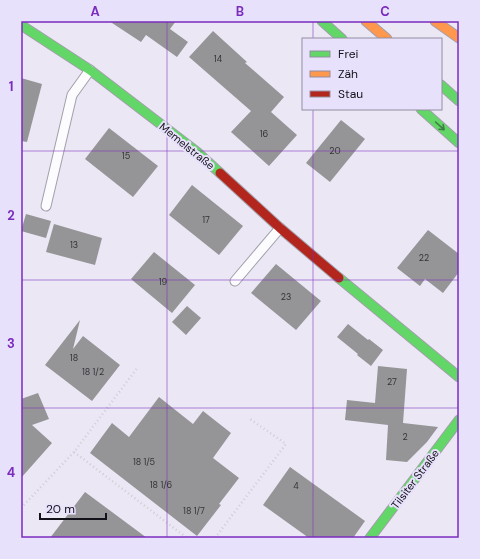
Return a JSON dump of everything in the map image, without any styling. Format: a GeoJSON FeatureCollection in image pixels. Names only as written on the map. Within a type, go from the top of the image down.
{"type":"FeatureCollection","features":[{"type":"Feature","properties":{"kind":"main road"},"geometry":{"type":"LineString","coordinates":[[322,21],[341,38]]}},
{"type":"Feature","properties":{"kind":"main road"},"geometry":{"type":"LineString","coordinates":[[366,21],[386,38]]}},
{"type":"Feature","properties":{"kind":"main road"},"geometry":{"type":"LineString","coordinates":[[436,21],[459,38]]}},
{"type":"Feature","properties":{"kind":"main road","name":"Memelstraße"},"geometry":{"type":"LineString","coordinates":[[21,26],[90,70],[197,152],[280,228],[459,377]]}},
{"type":"Feature","properties":{"kind":"main road"},"geometry":{"type":"LineString","coordinates":[[442,87],[459,101]]}},
{"type":"Feature","properties":{"kind":"main road"},"geometry":{"type":"LineString","coordinates":[[422,110],[459,143]]}},
{"type":"Feature","properties":{"kind":"main road","name":"Tilsiter Straße"},"geometry":{"type":"LineString","coordinates":[[370,538],[459,420]]}},
{"type":"Feature","properties":{"kind":"lane"},"geometry":{"type":"LineString","coordinates":[[46,206],[72,95],[90,70]]}},
{"type":"Feature","properties":{"kind":"lane"},"geometry":{"type":"LineString","coordinates":[[235,281],[280,228]]}},
{"type":"Feature","properties":{"kind":"path"},"geometry":{"type":"LineString","coordinates":[[21,508],[74,452],[138,367]]}},
{"type":"Feature","properties":{"kind":"path"},"geometry":{"type":"LineString","coordinates":[[215,538],[286,444],[250,419]]}},
{"type":"Feature","properties":{"kind":"path"},"geometry":{"type":"LineString","coordinates":[[74,452],[187,538]]}},
{"type":"Feature","properties":{"kind":"building"},"geometry":{"type":"Polygon","coordinates":[[[109,21],[176,21],[170,29],[188,42],[177,57],[146,35],[141,42],[109,21]]]}},
{"type":"Feature","properties":{"kind":"building"},"geometry":{"type":"Polygon","coordinates":[[[213,31],[247,62],[245,63],[284,97],[271,112],[297,135],[269,166],[231,132],[251,111],[189,57],[213,31]]]}},
{"type":"Feature","properties":{"kind":"building"},"geometry":{"type":"Polygon","coordinates":[[[21,78],[42,84],[27,142],[21,141],[21,78]]]}},
{"type":"Feature","properties":{"kind":"building"},"geometry":{"type":"Polygon","coordinates":[[[341,120],[365,139],[330,182],[306,163],[341,120]]]}},
{"type":"Feature","properties":{"kind":"building"},"geometry":{"type":"Polygon","coordinates":[[[109,128],[158,166],[133,197],[85,159],[109,128]]]}},
{"type":"Feature","properties":{"kind":"building"},"geometry":{"type":"Polygon","coordinates":[[[192,185],[243,226],[219,255],[169,215],[192,185]]]}},
{"type":"Feature","properties":{"kind":"building"},"geometry":{"type":"Polygon","coordinates":[[[26,214],[51,221],[46,238],[21,231],[26,214]]]}},
{"type":"Feature","properties":{"kind":"building"},"geometry":{"type":"Polygon","coordinates":[[[54,224],[102,238],[95,265],[46,252],[54,224]]]}},
{"type":"Feature","properties":{"kind":"building"},"geometry":{"type":"Polygon","coordinates":[[[428,230],[459,254],[459,272],[443,293],[425,279],[420,286],[397,268],[428,230]]]}},
{"type":"Feature","properties":{"kind":"building"},"geometry":{"type":"Polygon","coordinates":[[[154,252],[195,285],[172,313],[131,279],[154,252]]]}},
{"type":"Feature","properties":{"kind":"building"},"geometry":{"type":"Polygon","coordinates":[[[276,264],[321,301],[296,330],[251,293],[276,264]]]}},
{"type":"Feature","properties":{"kind":"building"},"geometry":{"type":"Polygon","coordinates":[[[187,306],[201,318],[186,335],[172,322],[187,306]]]}},
{"type":"Feature","properties":{"kind":"building"},"geometry":{"type":"Polygon","coordinates":[[[80,320],[73,349],[83,336],[120,365],[92,401],[45,365],[80,320]]]}},
{"type":"Feature","properties":{"kind":"building"},"geometry":{"type":"Polygon","coordinates":[[[348,324],[383,350],[371,366],[337,337],[348,324]]]}},
{"type":"Feature","properties":{"kind":"building"},"geometry":{"type":"Polygon","coordinates":[[[378,366],[407,369],[403,423],[438,427],[427,442],[407,462],[386,460],[388,425],[345,420],[347,400],[375,403],[378,366]]]}},
{"type":"Feature","properties":{"kind":"building"},"geometry":{"type":"Polygon","coordinates":[[[38,393],[49,419],[32,425],[52,443],[21,478],[21,399],[38,393]]]}},
{"type":"Feature","properties":{"kind":"building"},"geometry":{"type":"Polygon","coordinates":[[[159,397],[193,424],[203,411],[231,433],[213,458],[239,478],[219,504],[221,505],[197,536],[90,453],[112,423],[129,437],[159,397]]]}},
{"type":"Feature","properties":{"kind":"building"},"geometry":{"type":"Polygon","coordinates":[[[290,467],[365,521],[353,538],[309,538],[263,505],[290,467]]]}},
{"type":"Feature","properties":{"kind":"building"},"geometry":{"type":"Polygon","coordinates":[[[85,492],[147,538],[50,538],[85,492]]]}},
{"type":"Feature","properties":{"kind":"traffic: fast"},"geometry":{"type":"LineString","coordinates":[[322,21],[341,38]]}},
{"type":"Feature","properties":{"kind":"traffic: fast"},"geometry":{"type":"LineString","coordinates":[[21,25],[90,70],[197,152],[220,173]]}},
{"type":"Feature","properties":{"kind":"traffic: fast"},"geometry":{"type":"LineString","coordinates":[[442,86],[459,101]]}},
{"type":"Feature","properties":{"kind":"traffic: fast"},"geometry":{"type":"LineString","coordinates":[[422,110],[459,143]]}},
{"type":"Feature","properties":{"kind":"traffic: fast"},"geometry":{"type":"LineString","coordinates":[[339,278],[459,377]]}},
{"type":"Feature","properties":{"kind":"traffic: fast"},"geometry":{"type":"LineString","coordinates":[[370,538],[459,420]]}},
{"type":"Feature","properties":{"kind":"traffic: slow"},"geometry":{"type":"LineString","coordinates":[[366,21],[386,38]]}},
{"type":"Feature","properties":{"kind":"traffic: slow"},"geometry":{"type":"LineString","coordinates":[[435,21],[459,38]]}},
{"type":"Feature","properties":{"kind":"traffic: jam"},"geometry":{"type":"LineString","coordinates":[[220,173],[280,228],[339,278]]}}]}
